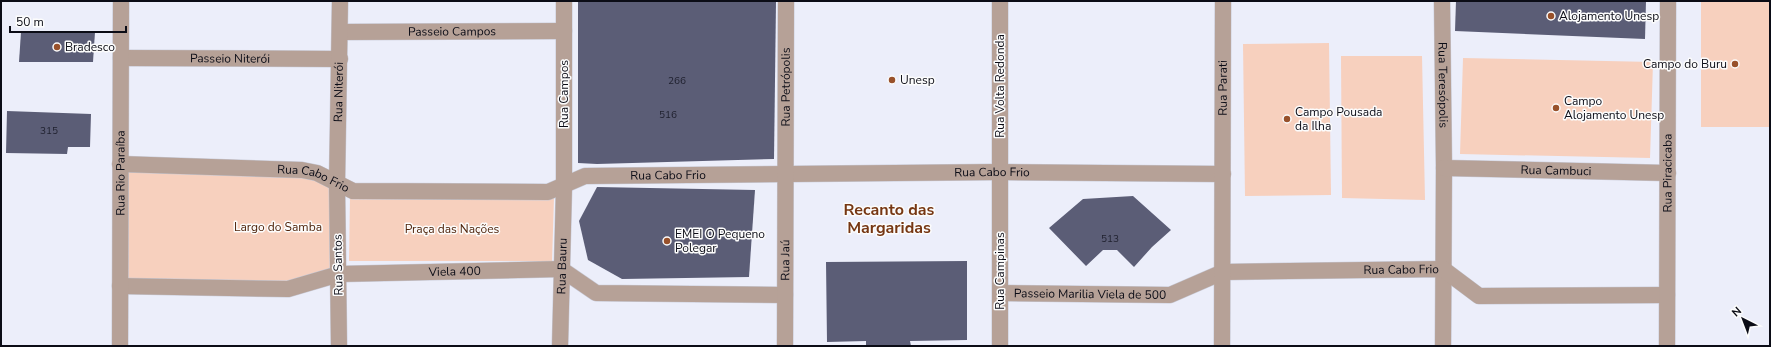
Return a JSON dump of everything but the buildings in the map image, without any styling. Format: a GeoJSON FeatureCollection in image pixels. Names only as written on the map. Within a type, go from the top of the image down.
{"type":"FeatureCollection","features":[{"type":"Feature","properties":{"kind":"street","name":"Rua Rio Paraíba"},"geometry":{"type":"LineString","coordinates":[[120,346],[121,1]]}},
{"type":"Feature","properties":{"kind":"street","name":"Rua Niterói"},"geometry":{"type":"LineString","coordinates":[[337,184],[340,1]]}},
{"type":"Feature","properties":{"kind":"street","name":"Rua Campos"},"geometry":{"type":"LineString","coordinates":[[564,1],[564,187]]}},
{"type":"Feature","properties":{"kind":"street","name":"Rua Petrópolis"},"geometry":{"type":"LineString","coordinates":[[786,1],[786,174]]}},
{"type":"Feature","properties":{"kind":"street","name":"Rua Volta Redonda"},"geometry":{"type":"LineString","coordinates":[[1000,1],[1000,172]]}},
{"type":"Feature","properties":{"kind":"street","name":"Rua Parati"},"geometry":{"type":"LineString","coordinates":[[1222,346],[1223,1]]}},
{"type":"Feature","properties":{"kind":"street","name":"Rua Teresópolis"},"geometry":{"type":"LineString","coordinates":[[1442,1],[1444,168],[1443,346]]}},
{"type":"Feature","properties":{"kind":"street","name":"Rua Piracicaba"},"geometry":{"type":"LineString","coordinates":[[1667,346],[1668,1]]}},
{"type":"Feature","properties":{"kind":"street","name":"Passeio Campos"},"geometry":{"type":"LineString","coordinates":[[340,32],[564,31]]}},
{"type":"Feature","properties":{"kind":"street","name":"Passeio Niterói"},"geometry":{"type":"LineString","coordinates":[[121,58],[340,59]]}},
{"type":"Feature","properties":{"kind":"street","name":"Rua Cabo Frio"},"geometry":{"type":"LineString","coordinates":[[120,164],[302,170],[317,173],[353,191],[548,192],[564,187],[585,176],[1000,172],[1223,174]]}},
{"type":"Feature","properties":{"kind":"street","name":"Rua Cambuci"},"geometry":{"type":"LineString","coordinates":[[1444,168],[1668,173]]}},
{"type":"Feature","properties":{"kind":"street","name":"Rua Campinas"},"geometry":{"type":"LineString","coordinates":[[1000,172],[1000,346]]}},
{"type":"Feature","properties":{"kind":"street","name":"Rua Jaú"},"geometry":{"type":"LineString","coordinates":[[785,346],[786,174]]}},
{"type":"Feature","properties":{"kind":"street","name":"Rua Santos"},"geometry":{"type":"LineString","coordinates":[[337,184],[339,346]]}},
{"type":"Feature","properties":{"kind":"street","name":"Rua Bauru"},"geometry":{"type":"LineString","coordinates":[[560,346],[564,187]]}},
{"type":"Feature","properties":{"kind":"street","name":"Viela 400"},"geometry":{"type":"LineString","coordinates":[[120,286],[288,289],[339,274],[561,269]]}},
{"type":"Feature","properties":{"kind":"street"},"geometry":{"type":"LineString","coordinates":[[561,269],[596,293],[785,295]]}},
{"type":"Feature","properties":{"kind":"street","name":"Rua Cabo Frio"},"geometry":{"type":"LineString","coordinates":[[1222,272],[1444,269],[1479,296],[1667,295]]}},
{"type":"Feature","properties":{"kind":"street","name":"Passeio Marilia Viela de 500"},"geometry":{"type":"LineString","coordinates":[[1001,293],[1170,295],[1222,272]]}},
{"type":"Feature","properties":{"kind":"green space","name":"Campo do Buru"},"geometry":{"type":"Polygon","coordinates":[[[1701,1],[1770,1],[1770,127],[1701,127],[1701,1]]]}},
{"type":"Feature","properties":{"kind":"green space","name":"Campo Pousada da Ilha"},"geometry":{"type":"Polygon","coordinates":[[[1329,43],[1331,195],[1245,196],[1243,44],[1329,43]]]}},
{"type":"Feature","properties":{"kind":"green space"},"geometry":{"type":"Polygon","coordinates":[[[1341,56],[1422,56],[1425,200],[1342,198],[1341,56]]]}},
{"type":"Feature","properties":{"kind":"green space","name":"Campo Alojamento Unesp"},"geometry":{"type":"Polygon","coordinates":[[[1463,58],[1653,62],[1650,158],[1460,154],[1463,58]]]}},
{"type":"Feature","properties":{"kind":"green space","name":"Largo do Samba"},"geometry":{"type":"Polygon","coordinates":[[[126,170],[299,171],[333,190],[334,268],[291,283],[125,278],[126,170]]]}},
{"type":"Feature","properties":{"kind":"green space","name":"Praça das Nações"},"geometry":{"type":"Polygon","coordinates":[[[350,197],[554,198],[552,261],[349,261],[350,197]]]}},
{"type":"Feature","properties":{"kind":"place","name":"Alojamento Unesp"},"geometry":{"type":"Point","coordinates":[1551,16]}},
{"type":"Feature","properties":{"kind":"place","name":"Bradesco"},"geometry":{"type":"Point","coordinates":[57,47]}},
{"type":"Feature","properties":{"kind":"place","name":"Campo do Buru"},"geometry":{"type":"Point","coordinates":[1735,64]}},
{"type":"Feature","properties":{"kind":"place","name":"Unesp"},"geometry":{"type":"Point","coordinates":[892,80]}},
{"type":"Feature","properties":{"kind":"place","name":"Campo Alojamento Unesp"},"geometry":{"type":"Point","coordinates":[1556,108]}},
{"type":"Feature","properties":{"kind":"place","name":"Campo Pousada da Ilha"},"geometry":{"type":"Point","coordinates":[1287,119]}},
{"type":"Feature","properties":{"kind":"place","name":"EMEI O Pequeno Polegar"},"geometry":{"type":"Point","coordinates":[667,241]}},
{"type":"Feature","properties":{"kind":"district","name":"Recanto das Margaridas"},"geometry":{"type":"Point","coordinates":[889,218]}}]}
